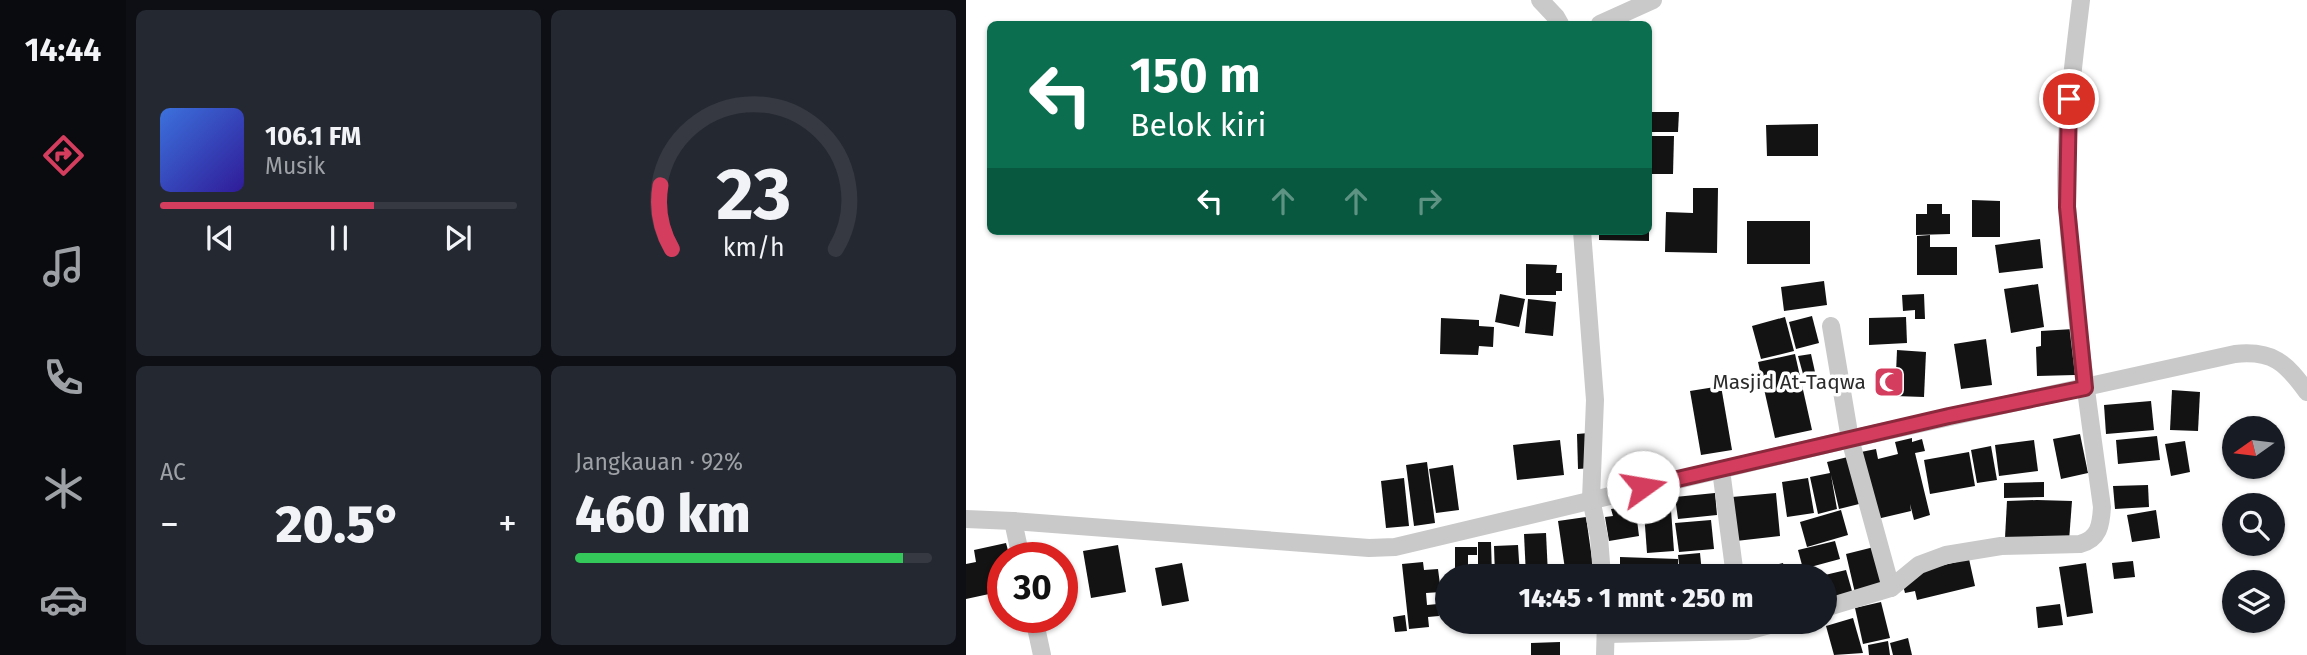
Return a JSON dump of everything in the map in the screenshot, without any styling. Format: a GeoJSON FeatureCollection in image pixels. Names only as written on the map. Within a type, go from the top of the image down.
{"type":"FeatureCollection","features":[{"type":"Feature","properties":{"kind":"street"},"geometry":{"type":"LineString","coordinates":[[1540,0],[1558,21]]}},
{"type":"Feature","properties":{"kind":"street"},"geometry":{"type":"LineString","coordinates":[[1607,21],[1653,0]]}},
{"type":"Feature","properties":{"kind":"street"},"geometry":{"type":"LineString","coordinates":[[1837,604],[1891,588],[1919,565],[1945,555],[2001,546],[2080,544],[2089,542],[2097,534],[2102,507],[2085,388],[2067,194],[2069,99],[2081,0]]}},
{"type":"Feature","properties":{"kind":"street"},"geometry":{"type":"LineString","coordinates":[[1582,235],[1595,400],[1591,499],[1601,564]]}},
{"type":"Feature","properties":{"kind":"street"},"geometry":{"type":"LineString","coordinates":[[1830,326],[1850,439],[1891,588]]}},
{"type":"Feature","properties":{"kind":"street"},"geometry":{"type":"LineString","coordinates":[[966,519],[1369,548],[1395,547],[1850,439],[2248,353],[2286,365],[2307,392]]}},
{"type":"Feature","properties":{"kind":"street"},"geometry":{"type":"LineString","coordinates":[[1721,470],[1733,564]]}},
{"type":"Feature","properties":{"kind":"street"},"geometry":{"type":"LineString","coordinates":[[1013,521],[1018,542]]}},
{"type":"Feature","properties":{"kind":"street"},"geometry":{"type":"LineString","coordinates":[[1037,633],[1042,655]]}},
{"type":"Feature","properties":{"kind":"street"},"geometry":{"type":"LineString","coordinates":[[1605,655],[1606,634]]}},
{"type":"Feature","properties":{"kind":"building"},"geometry":{"type":"Polygon","coordinates":[[[1652,112],[1679,112],[1678,132],[1652,132],[1652,112]]]}},
{"type":"Feature","properties":{"kind":"building"},"geometry":{"type":"Polygon","coordinates":[[[1818,124],[1818,156],[1767,156],[1766,125],[1818,124]]]}},
{"type":"Feature","properties":{"kind":"building"},"geometry":{"type":"Polygon","coordinates":[[[1652,136],[1674,136],[1673,174],[1652,174],[1652,136]]]}},
{"type":"Feature","properties":{"kind":"building"},"geometry":{"type":"Polygon","coordinates":[[[1693,188],[1718,188],[1717,253],[1665,252],[1666,212],[1693,213],[1693,188]]]}},
{"type":"Feature","properties":{"kind":"building"},"geometry":{"type":"Polygon","coordinates":[[[1972,200],[2000,201],[2000,237],[1972,237],[1972,200]]]}},
{"type":"Feature","properties":{"kind":"building"},"geometry":{"type":"Polygon","coordinates":[[[1927,204],[1942,204],[1942,214],[1950,214],[1950,234],[1916,235],[1916,214],[1927,214],[1927,204]]]}},
{"type":"Feature","properties":{"kind":"building"},"geometry":{"type":"Polygon","coordinates":[[[1747,221],[1810,221],[1810,264],[1747,264],[1747,221]]]}},
{"type":"Feature","properties":{"kind":"building"},"geometry":{"type":"Polygon","coordinates":[[[1599,235],[1649,235],[1649,241],[1599,240],[1599,235]]]}},
{"type":"Feature","properties":{"kind":"building"},"geometry":{"type":"Polygon","coordinates":[[[1930,235],[1930,247],[1957,247],[1957,275],[1917,275],[1917,236],[1930,235]]]}},
{"type":"Feature","properties":{"kind":"building"},"geometry":{"type":"Polygon","coordinates":[[[2040,239],[2043,268],[1999,273],[1995,245],[2040,239]]]}},
{"type":"Feature","properties":{"kind":"building"},"geometry":{"type":"Polygon","coordinates":[[[1526,264],[1557,265],[1556,273],[1562,273],[1562,291],[1556,291],[1556,295],[1526,295],[1526,264]]]}},
{"type":"Feature","properties":{"kind":"building"},"geometry":{"type":"Polygon","coordinates":[[[1824,281],[1827,305],[1784,311],[1781,287],[1824,281]]]}},
{"type":"Feature","properties":{"kind":"building"},"geometry":{"type":"Polygon","coordinates":[[[2038,284],[2044,327],[2011,333],[2004,289],[2038,284]]]}},
{"type":"Feature","properties":{"kind":"building"},"geometry":{"type":"Polygon","coordinates":[[[1500,294],[1525,299],[1519,327],[1495,322],[1500,294]]]}},
{"type":"Feature","properties":{"kind":"building"},"geometry":{"type":"Polygon","coordinates":[[[1924,294],[1925,319],[1915,319],[1915,310],[1903,311],[1902,295],[1924,294]]]}},
{"type":"Feature","properties":{"kind":"building"},"geometry":{"type":"Polygon","coordinates":[[[1528,299],[1556,302],[1553,336],[1525,333],[1528,299]]]}},
{"type":"Feature","properties":{"kind":"building"},"geometry":{"type":"Polygon","coordinates":[[[1812,316],[1819,343],[1796,349],[1789,322],[1812,316]]]}},
{"type":"Feature","properties":{"kind":"building"},"geometry":{"type":"Polygon","coordinates":[[[1785,317],[1794,351],[1761,359],[1752,326],[1785,317]]]}},
{"type":"Feature","properties":{"kind":"building"},"geometry":{"type":"Polygon","coordinates":[[[1906,317],[1907,343],[1869,345],[1869,318],[1906,317]]]}},
{"type":"Feature","properties":{"kind":"building"},"geometry":{"type":"Polygon","coordinates":[[[1441,318],[1479,320],[1479,326],[1494,327],[1493,347],[1479,346],[1478,355],[1440,354],[1441,318]]]}},
{"type":"Feature","properties":{"kind":"building"},"geometry":{"type":"Polygon","coordinates":[[[2073,329],[2075,375],[2037,376],[2036,347],[2041,346],[2041,331],[2073,329]]]}},
{"type":"Feature","properties":{"kind":"building"},"geometry":{"type":"Polygon","coordinates":[[[1986,339],[1992,385],[1961,389],[1954,344],[1986,339]]]}},
{"type":"Feature","properties":{"kind":"building"},"geometry":{"type":"Polygon","coordinates":[[[1897,350],[1926,352],[1924,397],[1895,396],[1897,350]]]}},
{"type":"Feature","properties":{"kind":"building"},"geometry":{"type":"Polygon","coordinates":[[[1795,354],[1812,430],[1775,438],[1758,362],[1795,354]]]}},
{"type":"Feature","properties":{"kind":"building"},"geometry":{"type":"Polygon","coordinates":[[[1811,354],[1815,372],[1803,374],[1798,356],[1811,354]]]}},
{"type":"Feature","properties":{"kind":"building"},"geometry":{"type":"Polygon","coordinates":[[[1721,386],[1732,450],[1701,455],[1690,391],[1721,386]]]}},
{"type":"Feature","properties":{"kind":"building"},"geometry":{"type":"Polygon","coordinates":[[[2172,390],[2200,392],[2198,431],[2170,430],[2172,390]]]}},
{"type":"Feature","properties":{"kind":"building"},"geometry":{"type":"Polygon","coordinates":[[[2151,401],[2154,430],[2106,434],[2104,405],[2151,401]]]}},
{"type":"Feature","properties":{"kind":"building"},"geometry":{"type":"Polygon","coordinates":[[[1589,433],[1591,468],[1578,469],[1577,434],[1589,433]]]}},
{"type":"Feature","properties":{"kind":"building"},"geometry":{"type":"Polygon","coordinates":[[[2080,434],[2088,473],[2061,479],[2053,439],[2080,434]]]}},
{"type":"Feature","properties":{"kind":"building"},"geometry":{"type":"Polygon","coordinates":[[[2157,436],[2160,460],[2118,464],[2116,440],[2157,436]]]}},
{"type":"Feature","properties":{"kind":"building"},"geometry":{"type":"Polygon","coordinates":[[[1912,438],[1912,442],[1922,439],[1925,451],[1915,453],[1930,515],[1914,520],[1910,504],[1911,511],[1877,519],[1861,452],[1876,449],[1878,459],[1898,454],[1895,442],[1912,438]]]}},
{"type":"Feature","properties":{"kind":"building"},"geometry":{"type":"Polygon","coordinates":[[[1560,440],[1564,475],[1517,480],[1513,445],[1560,440]]]}},
{"type":"Feature","properties":{"kind":"building"},"geometry":{"type":"Polygon","coordinates":[[[2034,440],[2038,471],[1999,476],[1995,445],[2034,440]]]}},
{"type":"Feature","properties":{"kind":"building"},"geometry":{"type":"Polygon","coordinates":[[[2185,441],[2190,472],[2171,476],[2165,444],[2185,441]]]}},
{"type":"Feature","properties":{"kind":"building"},"geometry":{"type":"Polygon","coordinates":[[[1991,446],[1997,480],[1977,483],[1971,450],[1991,446]]]}},
{"type":"Feature","properties":{"kind":"building"},"geometry":{"type":"Polygon","coordinates":[[[1969,452],[1975,486],[1930,494],[1924,460],[1969,452]]]}},
{"type":"Feature","properties":{"kind":"building"},"geometry":{"type":"Polygon","coordinates":[[[1852,456],[1863,503],[1839,509],[1831,475],[1837,509],[1818,514],[1810,477],[1830,473],[1827,462],[1852,456]]]}},
{"type":"Feature","properties":{"kind":"building"},"geometry":{"type":"Polygon","coordinates":[[[1427,462],[1435,523],[1414,526],[1406,465],[1427,462]]]}},
{"type":"Feature","properties":{"kind":"building"},"geometry":{"type":"Polygon","coordinates":[[[1453,465],[1459,510],[1436,513],[1429,469],[1453,465]]]}},
{"type":"Feature","properties":{"kind":"building"},"geometry":{"type":"Polygon","coordinates":[[[1404,478],[1409,526],[1386,528],[1381,481],[1404,478]]]}},
{"type":"Feature","properties":{"kind":"building"},"geometry":{"type":"Polygon","coordinates":[[[1808,478],[1814,513],[1787,517],[1782,482],[1808,478]]]}},
{"type":"Feature","properties":{"kind":"building"},"geometry":{"type":"Polygon","coordinates":[[[2044,482],[2044,497],[2004,498],[2004,483],[2044,482]]]}},
{"type":"Feature","properties":{"kind":"building"},"geometry":{"type":"Polygon","coordinates":[[[2148,485],[2149,507],[2115,509],[2113,486],[2148,485]]]}},
{"type":"Feature","properties":{"kind":"building"},"geometry":{"type":"Polygon","coordinates":[[[1715,493],[1717,515],[1678,519],[1675,497],[1715,493]]]}},
{"type":"Feature","properties":{"kind":"building"},"geometry":{"type":"Polygon","coordinates":[[[1776,493],[1780,536],[1736,541],[1732,497],[1776,493]]]}},
{"type":"Feature","properties":{"kind":"building"},"geometry":{"type":"Polygon","coordinates":[[[2007,501],[2072,501],[2069,541],[2005,538],[2007,501]]]}},
{"type":"Feature","properties":{"kind":"building"},"geometry":{"type":"Polygon","coordinates":[[[1624,507],[1626,513],[1636,512],[1639,536],[1609,541],[1605,517],[1613,516],[1611,509],[1624,507]]]}},
{"type":"Feature","properties":{"kind":"building"},"geometry":{"type":"Polygon","coordinates":[[[1671,510],[1674,551],[1647,553],[1644,512],[1671,510]]]}},
{"type":"Feature","properties":{"kind":"building"},"geometry":{"type":"Polygon","coordinates":[[[1841,510],[1848,535],[1807,547],[1800,522],[1841,510]]]}},
{"type":"Feature","properties":{"kind":"building"},"geometry":{"type":"Polygon","coordinates":[[[2156,510],[2160,538],[2132,542],[2127,515],[2156,510]]]}},
{"type":"Feature","properties":{"kind":"building"},"geometry":{"type":"Polygon","coordinates":[[[1586,517],[1593,564],[1564,564],[1558,521],[1586,517]]]}},
{"type":"Feature","properties":{"kind":"building"},"geometry":{"type":"Polygon","coordinates":[[[1711,520],[1714,549],[1679,552],[1675,523],[1711,520]]]}},
{"type":"Feature","properties":{"kind":"building"},"geometry":{"type":"Polygon","coordinates":[[[1546,533],[1547,564],[1525,564],[1524,534],[1546,533]]]}},
{"type":"Feature","properties":{"kind":"building"},"geometry":{"type":"Polygon","coordinates":[[[1835,541],[1840,559],[1822,564],[1802,564],[1798,550],[1835,541]]]}},
{"type":"Feature","properties":{"kind":"building"},"geometry":{"type":"Polygon","coordinates":[[[1478,542],[1491,542],[1492,564],[1478,564],[1478,542]]]}},
{"type":"Feature","properties":{"kind":"building"},"geometry":{"type":"Polygon","coordinates":[[[1118,545],[1126,592],[1091,598],[1083,551],[1118,545]]]}},
{"type":"Feature","properties":{"kind":"building"},"geometry":{"type":"Polygon","coordinates":[[[1518,545],[1519,564],[1495,564],[1494,546],[1518,545]]]}},
{"type":"Feature","properties":{"kind":"building"},"geometry":{"type":"Polygon","coordinates":[[[987,547],[987,594],[966,599],[966,564],[976,562],[974,550],[987,547]]]}},
{"type":"Feature","properties":{"kind":"building"},"geometry":{"type":"Polygon","coordinates":[[[1455,547],[1477,547],[1477,555],[1468,555],[1468,564],[1455,564],[1455,547]]]}},
{"type":"Feature","properties":{"kind":"building"},"geometry":{"type":"Polygon","coordinates":[[[1874,547],[1884,586],[1855,593],[1846,554],[1874,547]]]}},
{"type":"Feature","properties":{"kind":"building"},"geometry":{"type":"Polygon","coordinates":[[[1700,553],[1701,564],[1679,564],[1678,555],[1700,553]]]}},
{"type":"Feature","properties":{"kind":"building"},"geometry":{"type":"Polygon","coordinates":[[[1620,557],[1678,559],[1678,564],[1620,564],[1620,557]]]}},
{"type":"Feature","properties":{"kind":"building"},"geometry":{"type":"Polygon","coordinates":[[[1969,559],[1975,586],[1917,600],[1915,591],[1905,593],[1902,582],[1911,573],[1969,559]]]}},
{"type":"Feature","properties":{"kind":"building"},"geometry":{"type":"Polygon","coordinates":[[[2133,561],[2135,577],[2114,579],[2112,563],[2133,561]]]}},
{"type":"Feature","properties":{"kind":"building"},"geometry":{"type":"Polygon","coordinates":[[[1423,562],[1424,570],[1435,569],[1435,592],[1426,593],[1427,605],[1435,604],[1435,616],[1428,617],[1429,627],[1409,629],[1402,564],[1423,562]]]}},
{"type":"Feature","properties":{"kind":"building"},"geometry":{"type":"Polygon","coordinates":[[[1182,563],[1189,601],[1162,606],[1155,568],[1182,563]]]}},
{"type":"Feature","properties":{"kind":"building"},"geometry":{"type":"Polygon","coordinates":[[[2086,563],[2093,613],[2067,617],[2059,567],[2086,563]]]}},
{"type":"Feature","properties":{"kind":"building"},"geometry":{"type":"Polygon","coordinates":[[[1846,570],[1854,598],[1837,603],[1837,572],[1846,570]]]}},
{"type":"Feature","properties":{"kind":"building"},"geometry":{"type":"Polygon","coordinates":[[[1881,602],[1890,638],[1863,644],[1855,608],[1881,602]]]}},
{"type":"Feature","properties":{"kind":"building"},"geometry":{"type":"Polygon","coordinates":[[[2060,604],[2063,625],[2038,628],[2036,607],[2060,604]]]}},
{"type":"Feature","properties":{"kind":"building"},"geometry":{"type":"Polygon","coordinates":[[[1405,615],[1407,631],[1395,632],[1393,617],[1405,615]]]}},
{"type":"Feature","properties":{"kind":"building"},"geometry":{"type":"Polygon","coordinates":[[[1853,618],[1863,653],[1834,655],[1828,634],[1837,634],[1837,623],[1853,618]]]}},
{"type":"Feature","properties":{"kind":"building"},"geometry":{"type":"Polygon","coordinates":[[[1908,638],[1912,655],[1893,655],[1890,643],[1908,638]]]}},
{"type":"Feature","properties":{"kind":"building"},"geometry":{"type":"Polygon","coordinates":[[[1888,641],[1890,655],[1869,655],[1868,645],[1888,641]]]}},
{"type":"Feature","properties":{"kind":"building"},"geometry":{"type":"Polygon","coordinates":[[[1560,642],[1560,655],[1531,655],[1531,643],[1560,642]]]}},
{"type":"Feature","properties":{"kind":"place","name":"Masjid At-Taqwa"},"geometry":{"type":"Point","coordinates":[1889,382]}},
{"type":"Feature","properties":{"kind":"route"},"geometry":{"type":"LineString","coordinates":[[1643,487],[1949,416],[2085,388],[2067,207],[2069,99]]}}]}
